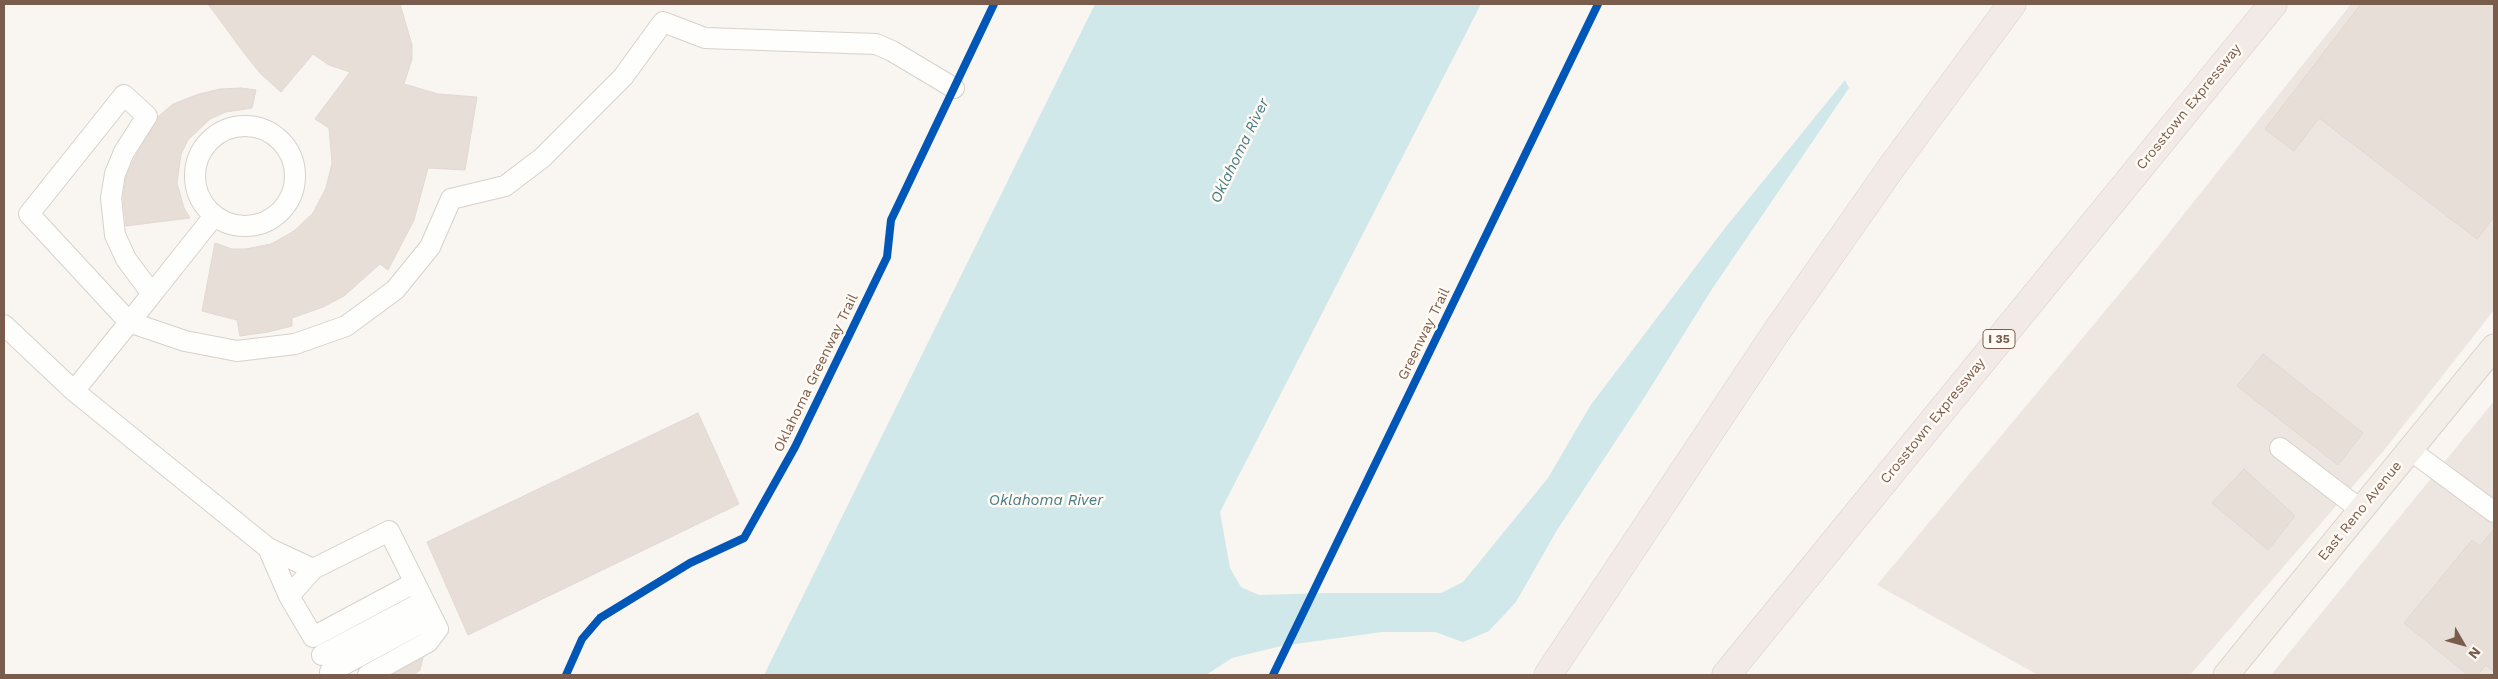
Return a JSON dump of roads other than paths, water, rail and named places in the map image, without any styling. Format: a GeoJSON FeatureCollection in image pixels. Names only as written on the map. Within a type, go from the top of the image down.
{"type":"FeatureCollection","features":[{"type":"Feature","properties":{"kind":"highway"},"geometry":{"type":"LineString","coordinates":[[1548,675],[1782,324],[1891,168],[2012,4]]}},
{"type":"Feature","properties":{"kind":"highway","name":"Crosstown Expressway"},"geometry":{"type":"LineString","coordinates":[[1726,675],[2273,4]]}},
{"type":"Feature","properties":{"kind":"main road","name":"East Reno Avenue"},"geometry":{"type":"LineString","coordinates":[[2226,675],[2494,347]]}},
{"type":"Feature","properties":{"kind":"lane"},"geometry":{"type":"LineString","coordinates":[[152,294],[126,259],[115,235],[111,198],[115,174],[124,152],[147,116],[124,95],[29,214],[129,322],[185,341],[237,352],[294,344],[346,326],[395,290],[430,247],[451,199],[505,186],[542,158],[623,77],[664,22],[705,38],[876,44],[892,51],[954,88]]}},
{"type":"Feature","properties":{"kind":"lane"},"geometry":{"type":"LineString","coordinates":[[236,126],[252,126],[267,131],[281,141],[291,155],[295,172],[294,189],[286,205],[274,217],[259,225],[242,227],[225,223],[214,216],[201,202],[195,187],[194,171],[199,155],[208,142],[220,132],[236,126]]}},
{"type":"Feature","properties":{"kind":"lane"},"geometry":{"type":"LineString","coordinates":[[74,391],[214,216]]}},
{"type":"Feature","properties":{"kind":"lane"},"geometry":{"type":"LineString","coordinates":[[4,325],[74,391],[268,548],[313,568]]}},
{"type":"Feature","properties":{"kind":"lane"},"geometry":{"type":"LineString","coordinates":[[2280,448],[2361,510]]}},
{"type":"Feature","properties":{"kind":"lane"},"geometry":{"type":"LineString","coordinates":[[2410,450],[2494,512]]}},
{"type":"Feature","properties":{"kind":"lane"},"geometry":{"type":"LineString","coordinates":[[289,596],[313,568],[389,531],[438,629],[428,642],[368,675]]}},
{"type":"Feature","properties":{"kind":"lane"},"geometry":{"type":"LineString","coordinates":[[268,548],[289,596],[328,667],[428,609]]}},
{"type":"Feature","properties":{"kind":"lane"},"geometry":{"type":"LineString","coordinates":[[313,637],[414,583]]}},
{"type":"Feature","properties":{"kind":"water","name":"Oklahoma River"},"geometry":{"type":"Polygon","coordinates":[[[1095,4],[1481,4],[1220,512],[1230,568],[1241,587],[1259,595],[1441,593],[1463,582],[1548,478],[1590,406],[1725,228],[1845,80],[1849,88],[1712,289],[1644,398],[1557,530],[1516,602],[1489,631],[1463,642],[1435,632],[1382,632],[1281,646],[1232,658],[1206,675],[764,675],[1095,4]]]}}]}
